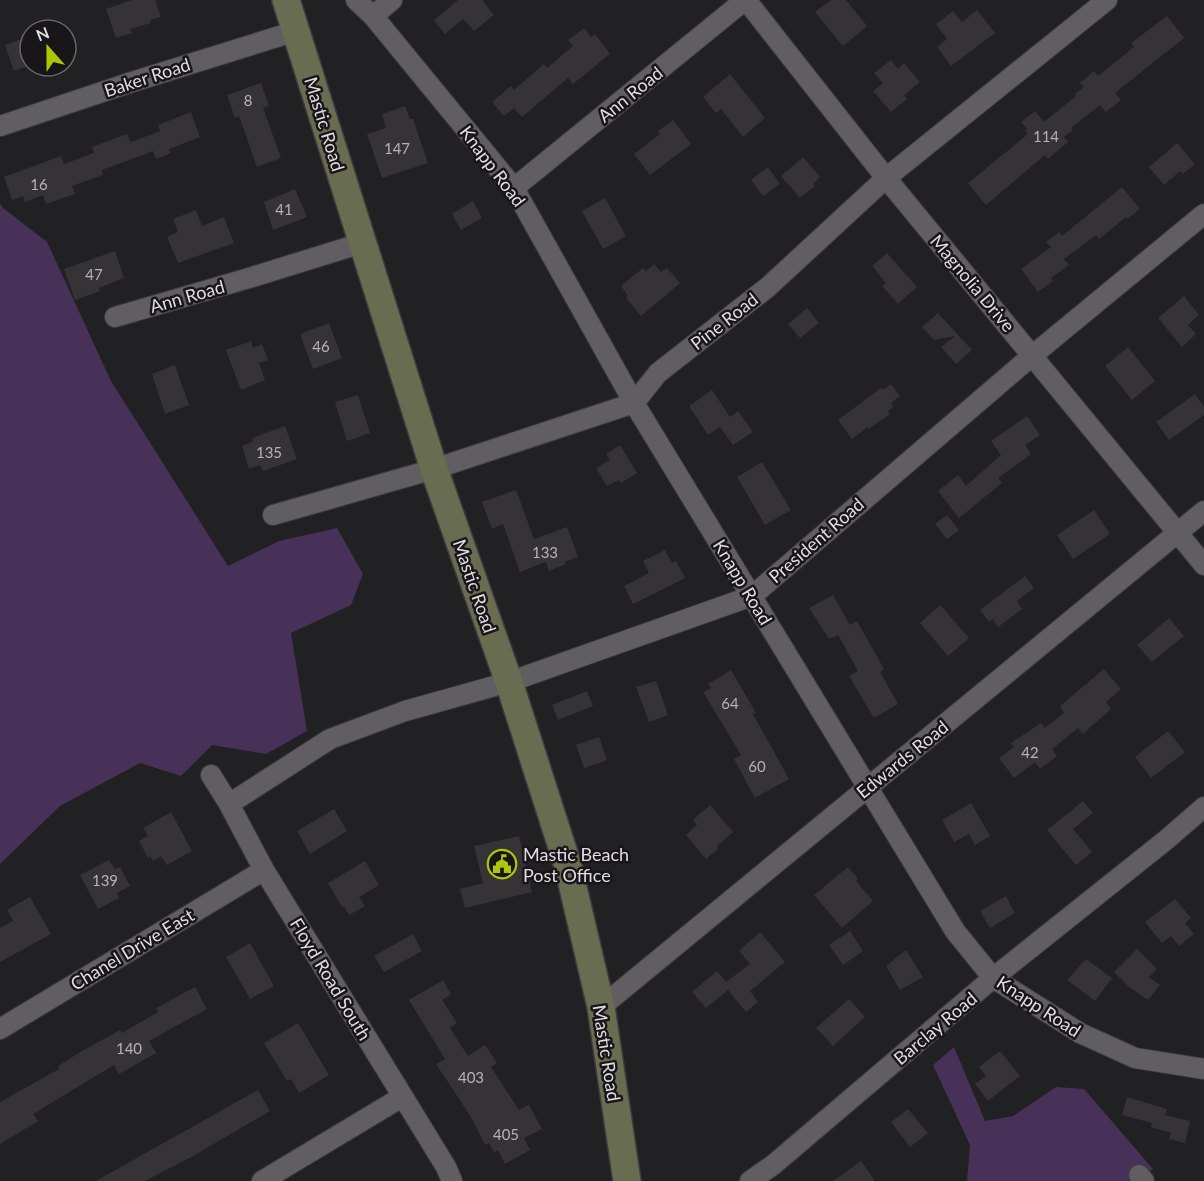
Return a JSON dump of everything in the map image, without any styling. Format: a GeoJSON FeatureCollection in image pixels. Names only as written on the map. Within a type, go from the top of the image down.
{"type":"FeatureCollection","features":[{"type":"Feature","properties":{"kind":"main road","name":"Mastic Road"},"geometry":{"type":"LineString","coordinates":[[286,0],[434,469],[509,682],[568,866],[601,1007],[627,1181]]}},
{"type":"Feature","properties":{"kind":"street","name":"Knapp Road"},"geometry":{"type":"LineString","coordinates":[[356,0],[373,16],[514,188],[634,403],[955,931],[993,978],[1080,1034],[1135,1058],[1204,1069]]}},
{"type":"Feature","properties":{"kind":"street"},"geometry":{"type":"LineString","coordinates":[[373,16],[392,0]]}},
{"type":"Feature","properties":{"kind":"street","name":"Magnolia Drive"},"geometry":{"type":"LineString","coordinates":[[745,0],[886,178],[1204,565]]}},
{"type":"Feature","properties":{"kind":"street","name":"Ann Road"},"geometry":{"type":"LineString","coordinates":[[514,188],[745,0]]}},
{"type":"Feature","properties":{"kind":"street","name":"Pine Road"},"geometry":{"type":"LineString","coordinates":[[634,403],[658,373],[768,287],[886,178],[1107,0]]}},
{"type":"Feature","properties":{"kind":"street","name":"Baker Road"},"geometry":{"type":"LineString","coordinates":[[0,126],[296,31]]}},
{"type":"Feature","properties":{"kind":"street","name":"President Road"},"geometry":{"type":"LineString","coordinates":[[229,804],[330,739],[405,711],[509,682],[752,596],[1033,355],[1204,214]]}},
{"type":"Feature","properties":{"kind":"street","name":"Ann Road"},"geometry":{"type":"LineString","coordinates":[[115,317],[362,243]]}},
{"type":"Feature","properties":{"kind":"street"},"geometry":{"type":"LineString","coordinates":[[273,515],[434,469],[634,403]]}},
{"type":"Feature","properties":{"kind":"street","name":"Edwards Road"},"geometry":{"type":"LineString","coordinates":[[601,1007],[1204,511]]}},
{"type":"Feature","properties":{"kind":"street","name":"Floyd Road South"},"geometry":{"type":"LineString","coordinates":[[212,776],[264,870],[446,1167],[452,1181]]}},
{"type":"Feature","properties":{"kind":"street","name":"Barclay Road"},"geometry":{"type":"LineString","coordinates":[[750,1181],[774,1165],[993,978],[1204,807]]}},
{"type":"Feature","properties":{"kind":"street","name":"Chanel Drive East"},"geometry":{"type":"LineString","coordinates":[[0,1029],[264,870]]}},
{"type":"Feature","properties":{"kind":"street"},"geometry":{"type":"LineString","coordinates":[[262,1181],[402,1097]]}},
{"type":"Feature","properties":{"kind":"shaded area"},"geometry":{"type":"Polygon","coordinates":[[[0,203],[3,208],[47,242],[111,381],[228,566],[279,541],[337,528],[363,574],[351,605],[291,633],[307,731],[266,754],[212,745],[181,776],[140,763],[60,806],[0,864],[0,203]]]}},
{"type":"Feature","properties":{"kind":"shaded area"},"geometry":{"type":"Polygon","coordinates":[[[954,1047],[985,1121],[1013,1116],[1056,1087],[1084,1089],[1153,1169],[1134,1181],[967,1181],[970,1145],[933,1065],[954,1047]]]}},
{"type":"Feature","properties":{"kind":"building"},"geometry":{"type":"Polygon","coordinates":[[[132,0],[155,0],[161,17],[150,20],[151,23],[130,29],[132,33],[116,38],[106,9],[132,0]]]}},
{"type":"Feature","properties":{"kind":"building"},"geometry":{"type":"Polygon","coordinates":[[[458,0],[482,0],[494,15],[474,31],[463,19],[445,34],[434,20],[458,0]]]}},
{"type":"Feature","properties":{"kind":"building"},"geometry":{"type":"Polygon","coordinates":[[[831,0],[846,0],[867,26],[843,46],[815,12],[831,0]]]}},
{"type":"Feature","properties":{"kind":"building"},"geometry":{"type":"Polygon","coordinates":[[[977,10],[995,33],[951,66],[937,47],[947,39],[936,24],[953,11],[962,22],[977,10]]]}},
{"type":"Feature","properties":{"kind":"building"},"geometry":{"type":"Polygon","coordinates":[[[1167,16],[1184,38],[1115,93],[1121,100],[1106,112],[1100,105],[1071,128],[1073,130],[1064,137],[1068,142],[1048,159],[1045,155],[986,205],[968,183],[1028,134],[1021,122],[1035,111],[1044,122],[1076,96],[1075,94],[1084,87],[1080,83],[1094,71],[1098,76],[1134,47],[1131,43],[1167,16]]]}},
{"type":"Feature","properties":{"kind":"building"},"geometry":{"type":"Polygon","coordinates":[[[584,28],[591,37],[595,34],[610,54],[573,84],[568,78],[522,117],[514,108],[504,116],[492,102],[511,86],[514,90],[544,64],[547,68],[573,46],[568,40],[584,28]]]}},
{"type":"Feature","properties":{"kind":"building"},"geometry":{"type":"Polygon","coordinates":[[[18,40],[18,70],[14,71],[5,45],[18,40]]]}},
{"type":"Feature","properties":{"kind":"building"},"geometry":{"type":"Polygon","coordinates":[[[891,60],[898,69],[904,63],[920,82],[904,95],[907,99],[891,112],[873,91],[883,83],[874,73],[891,60]]]}},
{"type":"Feature","properties":{"kind":"building"},"geometry":{"type":"Polygon","coordinates":[[[730,74],[765,118],[743,137],[721,109],[716,113],[703,97],[730,74]]]}},
{"type":"Feature","properties":{"kind":"building"},"geometry":{"type":"Polygon","coordinates":[[[261,83],[269,106],[263,108],[281,158],[257,167],[239,116],[235,118],[227,95],[261,83]]]}},
{"type":"Feature","properties":{"kind":"building"},"geometry":{"type":"Polygon","coordinates":[[[405,106],[410,119],[413,119],[428,163],[382,178],[367,134],[386,128],[382,114],[405,106]]]}},
{"type":"Feature","properties":{"kind":"building"},"geometry":{"type":"Polygon","coordinates":[[[191,112],[200,137],[169,149],[171,153],[156,159],[153,151],[102,170],[103,175],[72,186],[75,194],[46,204],[43,195],[25,202],[23,196],[12,200],[4,177],[61,156],[64,164],[94,153],[92,147],[127,134],[131,142],[160,131],[158,125],[191,112]]]}},
{"type":"Feature","properties":{"kind":"building"},"geometry":{"type":"Polygon","coordinates":[[[673,120],[691,144],[650,175],[634,154],[660,134],[658,131],[673,120]]]}},
{"type":"Feature","properties":{"kind":"building"},"geometry":{"type":"Polygon","coordinates":[[[1177,143],[1195,164],[1183,174],[1180,171],[1164,185],[1149,167],[1177,143]]]}},
{"type":"Feature","properties":{"kind":"building"},"geometry":{"type":"Polygon","coordinates":[[[803,157],[820,177],[813,184],[815,186],[800,198],[781,176],[803,157]]]}},
{"type":"Feature","properties":{"kind":"building"},"geometry":{"type":"Polygon","coordinates":[[[768,167],[780,184],[763,196],[751,180],[768,167]]]}},
{"type":"Feature","properties":{"kind":"building"},"geometry":{"type":"Polygon","coordinates":[[[1122,187],[1140,209],[1127,219],[1126,217],[1099,239],[1096,235],[1064,259],[1069,265],[1051,278],[1053,281],[1038,292],[1021,269],[1051,247],[1046,242],[1059,232],[1062,236],[1122,187]]]}},
{"type":"Feature","properties":{"kind":"building"},"geometry":{"type":"Polygon","coordinates":[[[295,189],[307,217],[273,230],[264,202],[295,189]]]}},
{"type":"Feature","properties":{"kind":"building"},"geometry":{"type":"Polygon","coordinates":[[[605,198],[626,236],[603,249],[582,211],[605,198]]]}},
{"type":"Feature","properties":{"kind":"building"},"geometry":{"type":"Polygon","coordinates":[[[473,201],[482,218],[461,230],[452,214],[473,201]]]}},
{"type":"Feature","properties":{"kind":"building"},"geometry":{"type":"Polygon","coordinates":[[[196,210],[202,226],[224,217],[234,243],[178,263],[167,237],[178,232],[173,219],[196,210]]]}},
{"type":"Feature","properties":{"kind":"building"},"geometry":{"type":"Polygon","coordinates":[[[115,251],[124,278],[99,288],[100,291],[75,300],[64,269],[115,251]]]}},
{"type":"Feature","properties":{"kind":"building"},"geometry":{"type":"Polygon","coordinates":[[[887,253],[917,287],[898,304],[882,286],[886,283],[872,266],[887,253]]]}},
{"type":"Feature","properties":{"kind":"building"},"geometry":{"type":"Polygon","coordinates":[[[654,264],[661,272],[667,268],[680,283],[641,316],[626,298],[628,296],[621,286],[643,268],[646,271],[654,264]]]}},
{"type":"Feature","properties":{"kind":"building"},"geometry":{"type":"Polygon","coordinates":[[[1184,296],[1199,315],[1188,325],[1196,334],[1182,347],[1158,318],[1184,296]]]}},
{"type":"Feature","properties":{"kind":"building"},"geometry":{"type":"Polygon","coordinates":[[[807,308],[819,323],[800,338],[788,324],[807,308]]]}},
{"type":"Feature","properties":{"kind":"building"},"geometry":{"type":"Polygon","coordinates":[[[938,313],[972,350],[956,364],[941,347],[955,336],[934,340],[922,327],[938,313]]]}},
{"type":"Feature","properties":{"kind":"building"},"geometry":{"type":"Polygon","coordinates":[[[329,323],[342,358],[313,369],[300,334],[329,323]]]}},
{"type":"Feature","properties":{"kind":"building"},"geometry":{"type":"Polygon","coordinates":[[[251,341],[253,348],[262,344],[268,360],[259,363],[265,380],[241,390],[226,350],[251,341]]]}},
{"type":"Feature","properties":{"kind":"building"},"geometry":{"type":"Polygon","coordinates":[[[1128,347],[1155,381],[1132,400],[1105,366],[1128,347]]]}},
{"type":"Feature","properties":{"kind":"building"},"geometry":{"type":"Polygon","coordinates":[[[175,365],[189,405],[165,414],[152,374],[175,365]]]}},
{"type":"Feature","properties":{"kind":"building"},"geometry":{"type":"Polygon","coordinates":[[[891,384],[900,396],[891,403],[893,407],[888,411],[890,414],[852,439],[838,420],[881,388],[883,390],[891,384]]]}},
{"type":"Feature","properties":{"kind":"building"},"geometry":{"type":"Polygon","coordinates":[[[712,390],[730,417],[738,411],[753,432],[733,445],[720,427],[708,435],[689,406],[712,390]]]}},
{"type":"Feature","properties":{"kind":"building"},"geometry":{"type":"Polygon","coordinates":[[[1195,394],[1204,407],[1204,415],[1169,440],[1156,422],[1195,394]]]}},
{"type":"Feature","properties":{"kind":"building"},"geometry":{"type":"Polygon","coordinates":[[[358,395],[370,433],[347,441],[335,402],[358,395]]]}},
{"type":"Feature","properties":{"kind":"building"},"geometry":{"type":"Polygon","coordinates":[[[1027,416],[1040,435],[1025,445],[1031,454],[998,478],[1002,483],[959,518],[938,491],[958,475],[966,486],[1001,455],[991,441],[1027,416]]]}},
{"type":"Feature","properties":{"kind":"building"},"geometry":{"type":"Polygon","coordinates":[[[285,426],[297,459],[263,471],[260,465],[249,469],[242,446],[253,442],[252,438],[285,426]]]}},
{"type":"Feature","properties":{"kind":"building"},"geometry":{"type":"Polygon","coordinates":[[[620,445],[637,473],[621,483],[619,480],[607,486],[596,468],[610,460],[606,454],[620,445]]]}},
{"type":"Feature","properties":{"kind":"building"},"geometry":{"type":"Polygon","coordinates":[[[762,462],[791,510],[765,525],[737,477],[762,462]]]}},
{"type":"Feature","properties":{"kind":"building"},"geometry":{"type":"Polygon","coordinates":[[[516,490],[534,539],[567,527],[578,557],[549,571],[546,562],[520,572],[503,524],[492,529],[482,502],[516,490]]]}},
{"type":"Feature","properties":{"kind":"building"},"geometry":{"type":"Polygon","coordinates":[[[1094,510],[1110,534],[1073,559],[1057,535],[1094,510]]]}},
{"type":"Feature","properties":{"kind":"building"},"geometry":{"type":"Polygon","coordinates":[[[947,515],[959,530],[947,539],[935,524],[947,515]]]}},
{"type":"Feature","properties":{"kind":"building"},"geometry":{"type":"Polygon","coordinates":[[[665,550],[672,563],[676,561],[685,578],[633,604],[624,586],[649,573],[643,561],[665,550]]]}},
{"type":"Feature","properties":{"kind":"building"},"geometry":{"type":"Polygon","coordinates":[[[1025,576],[1034,588],[1017,601],[1022,609],[998,627],[993,619],[989,622],[980,610],[1025,576]]]}},
{"type":"Feature","properties":{"kind":"building"},"geometry":{"type":"Polygon","coordinates":[[[833,595],[850,625],[857,621],[884,669],[880,672],[898,704],[874,718],[849,676],[858,671],[838,635],[829,639],[809,608],[833,595]]]}},
{"type":"Feature","properties":{"kind":"building"},"geometry":{"type":"Polygon","coordinates":[[[940,605],[969,638],[948,656],[920,623],[940,605]]]}},
{"type":"Feature","properties":{"kind":"building"},"geometry":{"type":"Polygon","coordinates":[[[1169,618],[1184,636],[1152,662],[1137,645],[1169,618]]]}},
{"type":"Feature","properties":{"kind":"building"},"geometry":{"type":"Polygon","coordinates":[[[1104,669],[1121,689],[1106,702],[1111,709],[1083,734],[1078,728],[1052,749],[1057,756],[1040,769],[1035,762],[1014,778],[999,758],[1014,747],[1011,743],[1041,723],[1045,728],[1064,713],[1060,706],[1104,669]]]}},
{"type":"Feature","properties":{"kind":"building"},"geometry":{"type":"Polygon","coordinates":[[[731,670],[756,713],[753,714],[789,779],[755,798],[734,759],[741,755],[703,692],[711,688],[708,684],[731,670]]]}},
{"type":"Feature","properties":{"kind":"building"},"geometry":{"type":"Polygon","coordinates":[[[656,681],[668,715],[649,722],[636,687],[656,681]]]}},
{"type":"Feature","properties":{"kind":"building"},"geometry":{"type":"Polygon","coordinates":[[[587,691],[593,706],[558,720],[552,705],[587,691]]]}},
{"type":"Feature","properties":{"kind":"building"},"geometry":{"type":"Polygon","coordinates":[[[1168,731],[1185,752],[1151,778],[1135,757],[1168,731]]]}},
{"type":"Feature","properties":{"kind":"building"},"geometry":{"type":"Polygon","coordinates":[[[599,737],[607,760],[584,768],[576,745],[599,737]]]}},
{"type":"Feature","properties":{"kind":"building"},"geometry":{"type":"Polygon","coordinates":[[[1083,801],[1093,813],[1073,829],[1092,852],[1076,865],[1047,830],[1083,801]]]}},
{"type":"Feature","properties":{"kind":"building"},"geometry":{"type":"Polygon","coordinates":[[[971,803],[990,836],[975,845],[969,834],[954,842],[942,820],[971,803]]]}},
{"type":"Feature","properties":{"kind":"building"},"geometry":{"type":"Polygon","coordinates":[[[710,805],[733,832],[706,859],[686,835],[697,825],[693,820],[710,805]]]}},
{"type":"Feature","properties":{"kind":"building"},"geometry":{"type":"Polygon","coordinates":[[[334,809],[347,831],[310,854],[297,831],[334,809]]]}},
{"type":"Feature","properties":{"kind":"building"},"geometry":{"type":"Polygon","coordinates":[[[171,812],[192,851],[167,865],[161,856],[153,861],[150,856],[148,858],[139,841],[148,836],[143,828],[171,812]]]}},
{"type":"Feature","properties":{"kind":"building","name":"Mastic Beach Post Office"},"geometry":{"type":"Polygon","coordinates":[[[519,836],[532,892],[465,908],[460,889],[483,883],[474,846],[519,836]]]}},
{"type":"Feature","properties":{"kind":"building"},"geometry":{"type":"Polygon","coordinates":[[[109,860],[115,869],[120,867],[130,886],[117,893],[119,898],[98,909],[80,875],[109,860]]]}},
{"type":"Feature","properties":{"kind":"building"},"geometry":{"type":"Polygon","coordinates":[[[365,861],[379,885],[359,897],[365,906],[349,915],[328,883],[365,861]]]}},
{"type":"Feature","properties":{"kind":"building"},"geometry":{"type":"Polygon","coordinates":[[[848,867],[858,879],[856,881],[873,901],[842,928],[814,895],[848,867]]]}},
{"type":"Feature","properties":{"kind":"building"},"geometry":{"type":"Polygon","coordinates":[[[1006,896],[1015,913],[990,928],[980,911],[1006,896]]]}},
{"type":"Feature","properties":{"kind":"building"},"geometry":{"type":"Polygon","coordinates":[[[30,897],[51,934],[0,962],[0,928],[13,921],[7,910],[30,897]]]}},
{"type":"Feature","properties":{"kind":"building"},"geometry":{"type":"Polygon","coordinates":[[[1175,899],[1191,918],[1185,923],[1194,934],[1179,946],[1171,936],[1162,943],[1145,922],[1175,899]]]}},
{"type":"Feature","properties":{"kind":"building"},"geometry":{"type":"Polygon","coordinates":[[[850,931],[863,951],[843,965],[829,945],[850,931]]]}},
{"type":"Feature","properties":{"kind":"building"},"geometry":{"type":"Polygon","coordinates":[[[760,932],[785,962],[750,991],[758,1002],[746,1012],[728,990],[706,1008],[692,992],[717,971],[726,982],[750,964],[739,951],[760,932]]]}},
{"type":"Feature","properties":{"kind":"building"},"geometry":{"type":"Polygon","coordinates":[[[413,934],[422,951],[384,972],[374,956],[413,934]]]}},
{"type":"Feature","properties":{"kind":"building"},"geometry":{"type":"Polygon","coordinates":[[[250,943],[274,986],[250,999],[226,957],[250,943]]]}},
{"type":"Feature","properties":{"kind":"building"},"geometry":{"type":"Polygon","coordinates":[[[1137,949],[1157,969],[1149,977],[1160,985],[1148,1000],[1129,987],[1114,972],[1137,949]]]}},
{"type":"Feature","properties":{"kind":"building"},"geometry":{"type":"Polygon","coordinates":[[[906,950],[923,977],[900,990],[886,966],[906,950]]]}},
{"type":"Feature","properties":{"kind":"building"},"geometry":{"type":"Polygon","coordinates":[[[1086,959],[1112,978],[1095,1001],[1067,980],[1086,959]]]}},
{"type":"Feature","properties":{"kind":"building"},"geometry":{"type":"Polygon","coordinates":[[[443,980],[451,994],[442,1000],[457,1023],[450,1028],[468,1056],[485,1045],[497,1063],[491,1067],[519,1110],[529,1105],[542,1129],[524,1138],[530,1150],[505,1164],[498,1150],[494,1152],[489,1143],[485,1145],[471,1117],[436,1064],[445,1059],[409,1000],[443,980]]]}},
{"type":"Feature","properties":{"kind":"building"},"geometry":{"type":"Polygon","coordinates":[[[195,987],[207,1009],[149,1041],[156,1053],[119,1074],[114,1065],[33,1114],[38,1121],[0,1144],[0,1102],[59,1069],[58,1066],[82,1051],[120,1030],[122,1033],[158,1012],[156,1008],[195,987]]]}},
{"type":"Feature","properties":{"kind":"building"},"geometry":{"type":"Polygon","coordinates":[[[849,999],[865,1017],[833,1046],[816,1028],[849,999]]]}},
{"type":"Feature","properties":{"kind":"building"},"geometry":{"type":"Polygon","coordinates":[[[298,1023],[329,1075],[299,1093],[291,1079],[287,1081],[264,1043],[298,1023]]]}},
{"type":"Feature","properties":{"kind":"building"},"geometry":{"type":"Polygon","coordinates":[[[1000,1051],[1020,1076],[988,1101],[975,1084],[986,1076],[979,1067],[1000,1051]]]}},
{"type":"Feature","properties":{"kind":"building"},"geometry":{"type":"Polygon","coordinates":[[[258,1090],[270,1111],[195,1155],[145,1181],[96,1181],[258,1090]]]}},
{"type":"Feature","properties":{"kind":"building"},"geometry":{"type":"Polygon","coordinates":[[[1127,1097],[1167,1109],[1165,1115],[1190,1121],[1185,1143],[1169,1139],[1171,1133],[1151,1127],[1152,1123],[1122,1115],[1127,1097]]]}},
{"type":"Feature","properties":{"kind":"building"},"geometry":{"type":"Polygon","coordinates":[[[908,1109],[928,1133],[910,1147],[891,1122],[908,1109]]]}},
{"type":"Feature","properties":{"kind":"building"},"geometry":{"type":"Polygon","coordinates":[[[861,1161],[875,1181],[833,1181],[861,1161]]]}},
{"type":"Feature","properties":{"kind":"place","name":"Mastic Beach Post Office"},"geometry":{"type":"Point","coordinates":[502,864]}}]}
